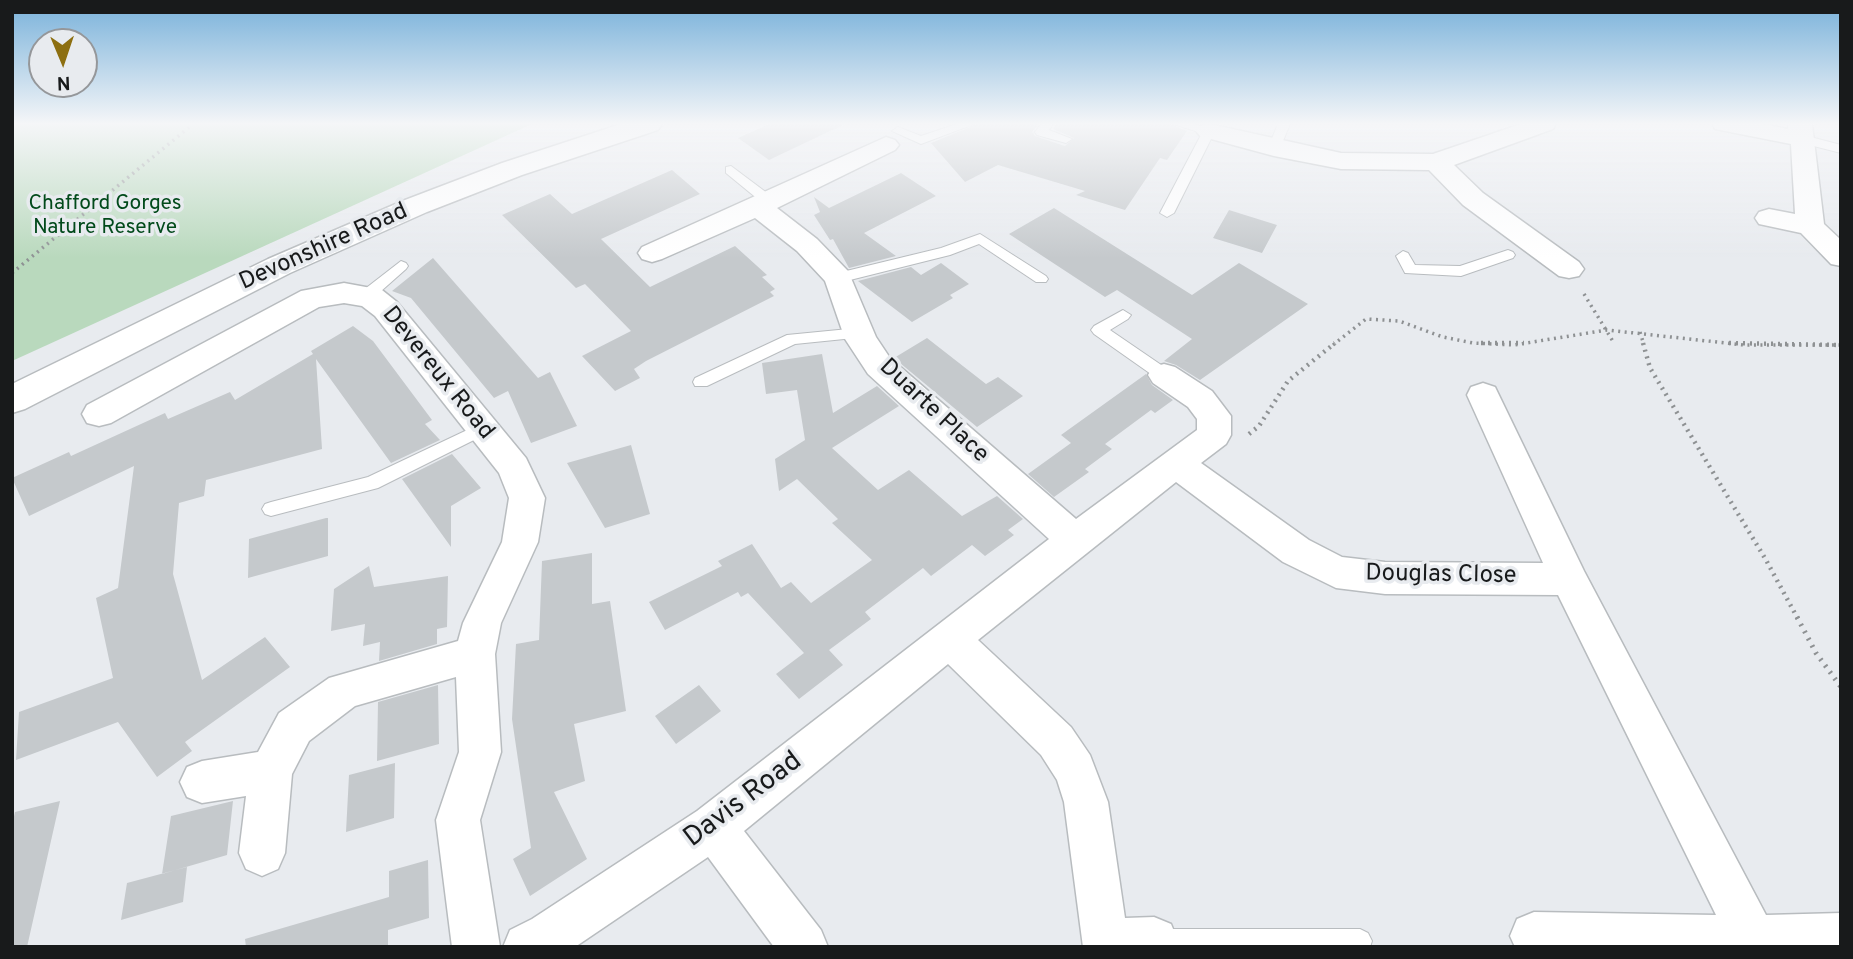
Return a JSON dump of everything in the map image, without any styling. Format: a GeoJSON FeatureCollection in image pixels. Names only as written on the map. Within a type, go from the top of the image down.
{"type":"FeatureCollection","features":[{"type":"Feature","properties":{"kind":"main road","name":"Devonshire Road"},"geometry":{"type":"LineString","coordinates":[[12,400],[279,266],[416,206],[513,169]]}},
{"type":"Feature","properties":{"kind":"street"},"geometry":{"type":"LineString","coordinates":[[652,253],[764,205],[833,169]]}},
{"type":"Feature","properties":{"kind":"street"},"geometry":{"type":"LineString","coordinates":[[1443,169],[1473,200],[1569,269]]}},
{"type":"Feature","properties":{"kind":"street"},"geometry":{"type":"LineString","coordinates":[[1805,169],[1810,226]]}},
{"type":"Feature","properties":{"kind":"street","name":"Duarte Place"},"geometry":{"type":"LineString","coordinates":[[764,205],[838,278],[859,333],[879,366],[1075,540]]}},
{"type":"Feature","properties":{"kind":"street"},"geometry":{"type":"LineString","coordinates":[[1769,218],[1810,226],[1841,257]]}},
{"type":"Feature","properties":{"kind":"street"},"geometry":{"type":"LineString","coordinates":[[1507,255],[1536,246]]}},
{"type":"Feature","properties":{"kind":"street","name":"Devereux Road"},"geometry":{"type":"LineString","coordinates":[[99,414],[236,353],[312,298],[344,293],[371,297],[386,309],[513,467],[527,498],[520,542],[482,623],[475,654],[480,752],[458,820],[476,947]]}},
{"type":"Feature","properties":{"kind":"street","name":"Davis Road"},"geometry":{"type":"LineString","coordinates":[[527,947],[549,936],[713,827],[1075,540],[1178,465],[1214,435],[1214,416],[1200,399],[1164,375]]}},
{"type":"Feature","properties":{"kind":"street"},"geometry":{"type":"LineString","coordinates":[[1483,395],[1569,579],[1753,938]]}},
{"type":"Feature","properties":{"kind":"street","name":"Douglas Close"},"geometry":{"type":"LineString","coordinates":[[1178,465],[1296,551],[1336,572],[1385,578],[1569,579]]}},
{"type":"Feature","properties":{"kind":"street"},"geometry":{"type":"LineString","coordinates":[[950,640],[1056,741],[1075,770],[1086,803],[1105,944],[1154,941]]}},
{"type":"Feature","properties":{"kind":"street"},"geometry":{"type":"LineString","coordinates":[[262,853],[271,771],[294,727],[343,691],[475,654]]}},
{"type":"Feature","properties":{"kind":"street"},"geometry":{"type":"LineString","coordinates":[[202,782],[271,771]]}},
{"type":"Feature","properties":{"kind":"street"},"geometry":{"type":"LineString","coordinates":[[713,827],[804,947]]}},
{"type":"Feature","properties":{"kind":"street"},"geometry":{"type":"LineString","coordinates":[[1534,936],[1841,937]]}},
{"type":"Feature","properties":{"kind":"lane"},"geometry":{"type":"LineString","coordinates":[[1167,213],[1190,169]]}},
{"type":"Feature","properties":{"kind":"lane"},"geometry":{"type":"LineString","coordinates":[[731,170],[764,205]]}},
{"type":"Feature","properties":{"kind":"lane"},"geometry":{"type":"LineString","coordinates":[[838,278],[945,253],[980,238],[1041,279]]}},
{"type":"Feature","properties":{"kind":"lane"},"geometry":{"type":"LineString","coordinates":[[1403,256],[1410,270],[1461,271],[1507,255]]}},
{"type":"Feature","properties":{"kind":"lane"},"geometry":{"type":"LineString","coordinates":[[366,296],[401,266]]}},
{"type":"Feature","properties":{"kind":"lane"},"geometry":{"type":"LineString","coordinates":[[1122,315],[1099,330],[1164,375]]}},
{"type":"Feature","properties":{"kind":"lane"},"geometry":{"type":"LineString","coordinates":[[701,382],[792,339],[859,333]]}},
{"type":"Feature","properties":{"kind":"lane"},"geometry":{"type":"LineString","coordinates":[[271,509],[372,483],[482,429]]}},
{"type":"Feature","properties":{"kind":"lane"},"geometry":{"type":"LineString","coordinates":[[1154,941],[1360,941]]}},
{"type":"Feature","properties":{"kind":"path"},"geometry":{"type":"LineString","coordinates":[[12,273],[139,169]]}},
{"type":"Feature","properties":{"kind":"path"},"geometry":{"type":"LineString","coordinates":[[1569,269],[1614,342]]}},
{"type":"Feature","properties":{"kind":"path"},"geometry":{"type":"LineString","coordinates":[[1249,435],[1259,426],[1288,381],[1366,319],[1398,321],[1443,337],[1473,343],[1514,345],[1542,338],[1607,330],[1744,345],[1841,345]]}},
{"type":"Feature","properties":{"kind":"path"},"geometry":{"type":"LineString","coordinates":[[1640,332],[1650,368],[1766,561],[1816,653],[1841,687]]}},
{"type":"Feature","properties":{"kind":"green space","name":"Chafford Gorges Nature Reserve"},"geometry":{"type":"Polygon","coordinates":[[[12,169],[434,169],[12,361],[12,169]]]}},
{"type":"Feature","properties":{"kind":"building"},"geometry":{"type":"Polygon","coordinates":[[[953,169],[991,169],[965,182],[953,169]]]}},
{"type":"Feature","properties":{"kind":"building"},"geometry":{"type":"Polygon","coordinates":[[[1011,169],[1153,169],[1125,210],[1076,195],[1085,191],[1011,169]]]}},
{"type":"Feature","properties":{"kind":"building"},"geometry":{"type":"Polygon","coordinates":[[[672,170],[700,194],[601,239],[650,287],[735,246],[767,275],[762,277],[775,289],[770,292],[774,296],[646,361],[634,369],[640,378],[615,391],[582,356],[631,331],[585,284],[576,288],[502,215],[550,194],[572,214],[672,170]]]}},
{"type":"Feature","properties":{"kind":"building"},"geometry":{"type":"Polygon","coordinates":[[[901,173],[936,196],[864,233],[896,256],[849,268],[833,239],[830,240],[814,215],[820,212],[814,197],[829,208],[901,173]]]}},
{"type":"Feature","properties":{"kind":"building"},"geometry":{"type":"Polygon","coordinates":[[[1054,208],[1192,295],[1239,263],[1308,304],[1200,380],[1164,361],[1192,339],[1117,290],[1105,297],[1009,234],[1054,208]]]}},
{"type":"Feature","properties":{"kind":"building"},"geometry":{"type":"Polygon","coordinates":[[[1229,210],[1277,225],[1262,253],[1213,238],[1229,210]]]}},
{"type":"Feature","properties":{"kind":"building"},"geometry":{"type":"Polygon","coordinates":[[[433,258],[538,378],[550,372],[577,426],[531,443],[508,391],[494,398],[411,298],[392,291],[433,258]]]}},
{"type":"Feature","properties":{"kind":"building"},"geometry":{"type":"Polygon","coordinates":[[[941,263],[969,284],[950,295],[953,298],[912,322],[858,281],[911,267],[921,275],[941,263]]]}},
{"type":"Feature","properties":{"kind":"building"},"geometry":{"type":"Polygon","coordinates":[[[353,326],[373,341],[432,420],[425,424],[440,440],[391,463],[316,359],[322,449],[206,480],[204,496],[179,503],[173,574],[202,680],[265,637],[290,667],[185,742],[192,751],[157,777],[118,722],[16,760],[19,712],[113,678],[96,598],[118,588],[134,466],[29,516],[12,478],[69,452],[71,456],[165,413],[168,419],[230,392],[235,400],[313,354],[311,351],[353,326]]]}},
{"type":"Feature","properties":{"kind":"building"},"geometry":{"type":"Polygon","coordinates":[[[927,338],[986,384],[998,377],[1023,396],[977,427],[894,358],[927,338]]]}},
{"type":"Feature","properties":{"kind":"building"},"geometry":{"type":"Polygon","coordinates":[[[822,354],[833,413],[877,386],[899,406],[832,448],[878,490],[909,470],[962,516],[997,496],[1023,519],[1008,530],[1014,535],[985,556],[972,545],[931,576],[923,568],[865,612],[871,619],[829,650],[843,665],[799,699],[776,674],[804,653],[748,593],[741,597],[738,592],[665,630],[649,602],[722,566],[718,561],[752,544],[781,588],[791,582],[811,603],[872,560],[832,523],[838,519],[797,479],[779,491],[775,459],[805,440],[797,390],[766,394],[762,363],[822,354]]]}},
{"type":"Feature","properties":{"kind":"building"},"geometry":{"type":"Polygon","coordinates":[[[1146,374],[1152,385],[1173,400],[1155,413],[1151,410],[1105,444],[1112,449],[1085,469],[1089,472],[1054,497],[1028,474],[1071,443],[1061,435],[1146,374]]]}},
{"type":"Feature","properties":{"kind":"building"},"geometry":{"type":"Polygon","coordinates":[[[631,445],[650,514],[605,528],[567,463],[631,445]]]}},
{"type":"Feature","properties":{"kind":"building"},"geometry":{"type":"Polygon","coordinates":[[[452,454],[481,488],[451,506],[451,547],[402,479],[452,454]]]}},
{"type":"Feature","properties":{"kind":"building"},"geometry":{"type":"Polygon","coordinates":[[[328,518],[328,556],[248,578],[249,539],[328,518]]]}},
{"type":"Feature","properties":{"kind":"building"},"geometry":{"type":"Polygon","coordinates":[[[592,553],[592,604],[610,601],[626,711],[574,724],[585,781],[554,792],[587,859],[530,896],[513,859],[531,848],[512,719],[516,644],[539,640],[542,561],[592,553]]]}},
{"type":"Feature","properties":{"kind":"building"},"geometry":{"type":"Polygon","coordinates":[[[369,566],[374,587],[448,576],[447,627],[437,629],[437,644],[379,661],[380,642],[363,646],[365,624],[331,631],[334,589],[369,566]]]}},
{"type":"Feature","properties":{"kind":"building"},"geometry":{"type":"Polygon","coordinates":[[[438,685],[439,744],[377,761],[378,702],[438,685]]]}},
{"type":"Feature","properties":{"kind":"building"},"geometry":{"type":"Polygon","coordinates":[[[699,685],[721,711],[676,744],[655,716],[699,685]]]}},
{"type":"Feature","properties":{"kind":"building"},"geometry":{"type":"Polygon","coordinates":[[[395,763],[394,818],[346,832],[349,775],[395,763]]]}},
{"type":"Feature","properties":{"kind":"building"},"geometry":{"type":"Polygon","coordinates":[[[60,801],[27,947],[12,947],[12,825],[15,812],[60,801]]]}},
{"type":"Feature","properties":{"kind":"building"},"geometry":{"type":"Polygon","coordinates":[[[233,801],[227,855],[162,874],[171,816],[233,801]]]}},
{"type":"Feature","properties":{"kind":"building"},"geometry":{"type":"Polygon","coordinates":[[[428,860],[429,918],[388,930],[388,947],[246,947],[245,939],[389,897],[389,871],[428,860]]]}},
{"type":"Feature","properties":{"kind":"building"},"geometry":{"type":"Polygon","coordinates":[[[187,867],[183,902],[121,920],[127,883],[187,867]]]}}]}
